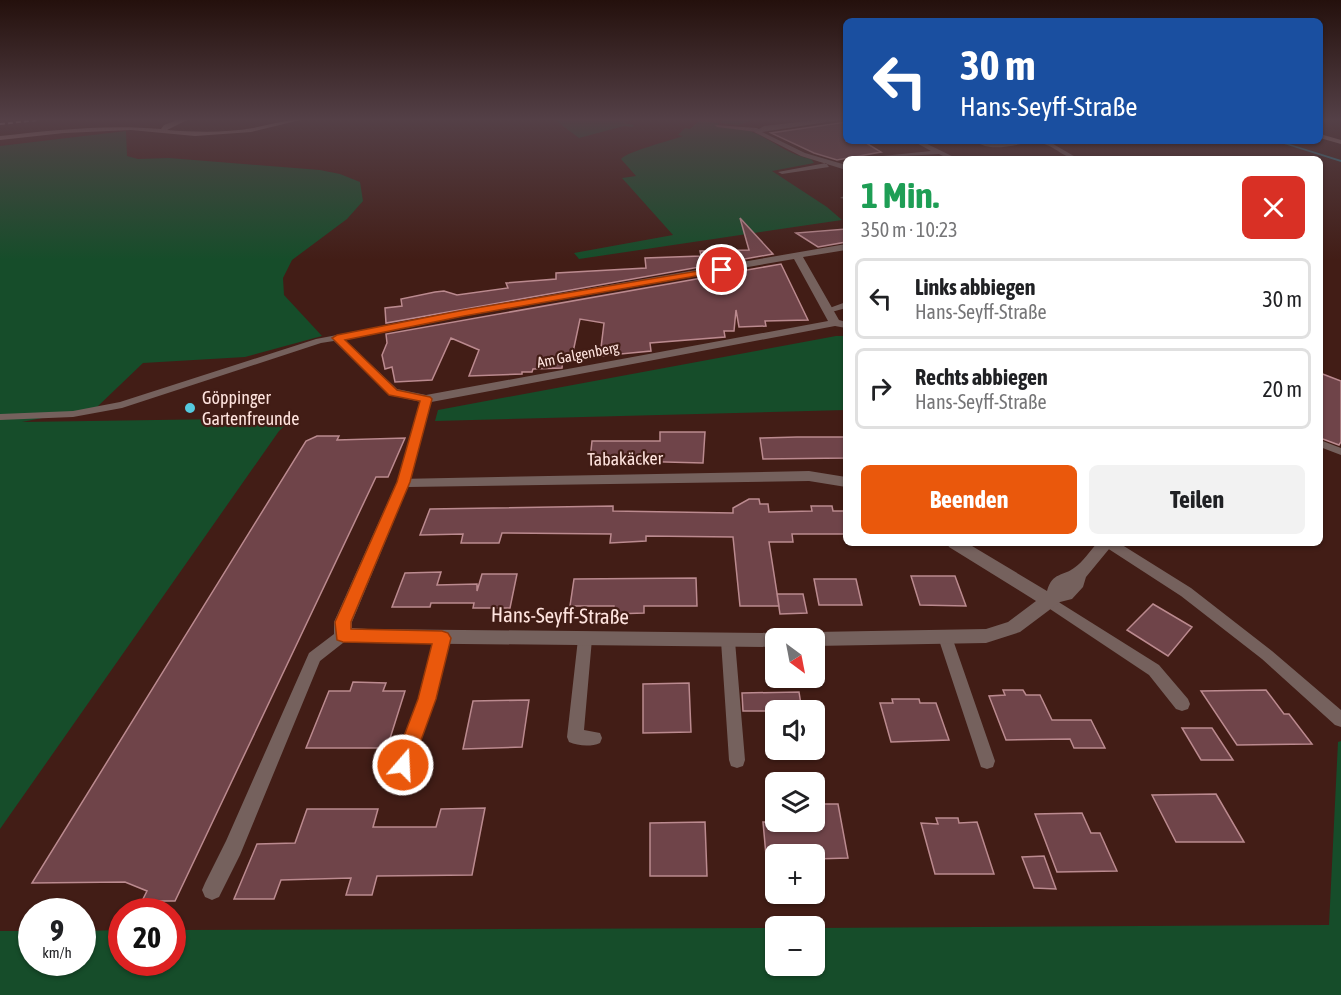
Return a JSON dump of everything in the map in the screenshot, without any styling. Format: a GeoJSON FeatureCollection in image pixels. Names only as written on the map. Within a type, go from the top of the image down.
{"type":"FeatureCollection","features":[{"type":"Feature","properties":{"kind":"street"},"geometry":{"type":"LineString","coordinates":[[782,172],[810,166]]}},
{"type":"Feature","properties":{"kind":"street"},"geometry":{"type":"LineString","coordinates":[[337,338],[464,313],[843,248]]}},
{"type":"Feature","properties":{"kind":"street"},"geometry":{"type":"LineString","coordinates":[[798,257],[828,310],[841,324]]}},
{"type":"Feature","properties":{"kind":"street","name":"Am Galgenberg"},"geometry":{"type":"LineString","coordinates":[[337,338],[393,392],[426,399],[841,324]]}},
{"type":"Feature","properties":{"kind":"street","name":"Tabakäcker"},"geometry":{"type":"LineString","coordinates":[[403,482],[809,476],[843,482]]}},
{"type":"Feature","properties":{"kind":"street"},"geometry":{"type":"LineString","coordinates":[[343,635],[343,622],[403,482]]}},
{"type":"Feature","properties":{"kind":"street"},"geometry":{"type":"LineString","coordinates":[[960,546],[1052,598]]}},
{"type":"Feature","properties":{"kind":"street"},"geometry":{"type":"LineString","coordinates":[[825,639],[986,636],[1014,627],[1052,598],[1066,594],[1077,583],[1077,575],[1104,546]]}},
{"type":"Feature","properties":{"kind":"street","name":"Hans-Seyff-Straße"},"geometry":{"type":"LineString","coordinates":[[343,635],[765,640]]}},
{"type":"Feature","properties":{"kind":"lane"},"geometry":{"type":"LineString","coordinates":[[828,310],[843,306]]}},
{"type":"Feature","properties":{"kind":"lane"},"geometry":{"type":"LineString","coordinates":[[0,417],[73,414],[122,405],[319,341],[337,338]]}},
{"type":"Feature","properties":{"kind":"lane"},"geometry":{"type":"LineString","coordinates":[[403,482],[426,399]]}},
{"type":"Feature","properties":{"kind":"lane"},"geometry":{"type":"LineString","coordinates":[[1323,444],[1341,452]]}},
{"type":"Feature","properties":{"kind":"lane"},"geometry":{"type":"LineString","coordinates":[[1112,546],[1186,592],[1267,655],[1341,720]]}},
{"type":"Feature","properties":{"kind":"lane"},"geometry":{"type":"LineString","coordinates":[[1052,598],[1154,670],[1182,704]]}},
{"type":"Feature","properties":{"kind":"lane"},"geometry":{"type":"LineString","coordinates":[[213,890],[314,657],[343,635]]}},
{"type":"Feature","properties":{"kind":"lane"},"geometry":{"type":"LineString","coordinates":[[945,637],[987,761]]}},
{"type":"Feature","properties":{"kind":"lane"},"geometry":{"type":"LineString","coordinates":[[403,765],[427,699],[442,638]]}},
{"type":"Feature","properties":{"kind":"lane"},"geometry":{"type":"LineString","coordinates":[[585,639],[574,737],[594,738]]}},
{"type":"Feature","properties":{"kind":"lane"},"geometry":{"type":"LineString","coordinates":[[728,641],[737,760]]}},
{"type":"Feature","properties":{"kind":"green space"},"geometry":{"type":"Polygon","coordinates":[[[0,166],[275,166],[320,170],[340,174],[360,182],[363,201],[347,219],[292,260],[283,278],[284,295],[322,336],[245,357],[143,363],[97,407],[22,422],[293,418],[279,431],[0,829],[0,166]]]}},
{"type":"Feature","properties":{"kind":"green space"},"geometry":{"type":"Polygon","coordinates":[[[628,166],[796,166],[772,171],[827,207],[842,220],[579,259],[574,253],[673,235],[622,178],[636,176],[628,166]]]}},
{"type":"Feature","properties":{"kind":"green space"},"geometry":{"type":"Polygon","coordinates":[[[843,336],[843,410],[435,421],[438,410],[843,336]]]}},
{"type":"Feature","properties":{"kind":"green space"},"geometry":{"type":"Polygon","coordinates":[[[1341,741],[1341,995],[0,995],[0,931],[18,931],[18,976],[96,976],[96,931],[108,930],[108,976],[186,976],[186,930],[765,928],[765,976],[825,976],[825,928],[1329,925],[1338,742],[1341,741]]]}},
{"type":"Feature","properties":{"kind":"building"},"geometry":{"type":"Polygon","coordinates":[[[740,218],[773,254],[386,323],[385,308],[402,306],[401,299],[435,292],[444,291],[457,295],[508,288],[506,283],[556,279],[556,273],[646,268],[645,258],[701,256],[700,251],[749,250],[740,218]]]}},
{"type":"Feature","properties":{"kind":"building"},"geometry":{"type":"Polygon","coordinates":[[[843,229],[843,243],[818,247],[796,233],[843,229]]]}},
{"type":"Feature","properties":{"kind":"building"},"geometry":{"type":"Polygon","coordinates":[[[781,264],[808,320],[765,321],[766,326],[739,327],[736,310],[734,331],[724,331],[725,337],[650,343],[651,351],[600,356],[604,323],[580,319],[572,357],[563,357],[562,368],[533,369],[532,372],[522,372],[522,374],[469,376],[479,350],[451,338],[432,380],[395,382],[392,367],[385,369],[382,355],[387,343],[386,334],[781,264]]]}},
{"type":"Feature","properties":{"kind":"building"},"geometry":{"type":"Polygon","coordinates":[[[1323,374],[1341,381],[1341,442],[1339,445],[1323,439],[1323,374]]]}},
{"type":"Feature","properties":{"kind":"building"},"geometry":{"type":"Polygon","coordinates":[[[660,432],[705,432],[703,463],[590,460],[592,441],[660,441],[660,432]]]}},
{"type":"Feature","properties":{"kind":"building"},"geometry":{"type":"Polygon","coordinates":[[[317,436],[339,436],[337,440],[405,438],[388,477],[376,477],[176,898],[144,898],[147,891],[125,882],[32,883],[306,441],[317,436]]]}},
{"type":"Feature","properties":{"kind":"building"},"geometry":{"type":"Polygon","coordinates":[[[843,437],[843,458],[763,459],[760,438],[843,437]]]}},
{"type":"Feature","properties":{"kind":"building"},"geometry":{"type":"Polygon","coordinates":[[[749,499],[759,499],[760,504],[768,504],[769,512],[812,511],[811,506],[832,506],[833,511],[843,511],[843,534],[792,534],[793,542],[769,542],[779,606],[740,606],[733,537],[646,536],[646,541],[610,543],[611,534],[502,533],[499,543],[461,543],[463,534],[420,535],[430,509],[613,506],[613,511],[733,513],[733,508],[749,499]]]}},
{"type":"Feature","properties":{"kind":"building"},"geometry":{"type":"Polygon","coordinates":[[[441,572],[437,585],[477,584],[477,591],[482,574],[517,574],[510,608],[473,608],[474,603],[431,603],[430,607],[392,607],[405,573],[441,572]]]}},
{"type":"Feature","properties":{"kind":"building"},"geometry":{"type":"Polygon","coordinates":[[[911,576],[955,576],[966,606],[920,605],[911,576]]]}},
{"type":"Feature","properties":{"kind":"building"},"geometry":{"type":"Polygon","coordinates":[[[696,578],[697,606],[644,606],[644,613],[614,614],[614,606],[570,606],[574,579],[696,578]]]}},
{"type":"Feature","properties":{"kind":"building"},"geometry":{"type":"Polygon","coordinates":[[[814,579],[856,579],[862,605],[819,605],[814,579]]]}},
{"type":"Feature","properties":{"kind":"building"},"geometry":{"type":"Polygon","coordinates":[[[777,594],[803,594],[807,613],[780,614],[777,594]]]}},
{"type":"Feature","properties":{"kind":"building"},"geometry":{"type":"Polygon","coordinates":[[[1153,604],[1192,627],[1168,656],[1127,630],[1153,604]]]}},
{"type":"Feature","properties":{"kind":"building"},"geometry":{"type":"Polygon","coordinates":[[[353,682],[386,683],[383,691],[405,691],[387,748],[306,748],[329,691],[350,691],[353,682]]]}},
{"type":"Feature","properties":{"kind":"building"},"geometry":{"type":"Polygon","coordinates":[[[689,683],[691,732],[643,733],[643,684],[689,683]]]}},
{"type":"Feature","properties":{"kind":"building"},"geometry":{"type":"Polygon","coordinates":[[[1003,690],[1023,690],[1026,695],[1040,695],[1052,720],[1091,720],[1105,748],[1074,748],[1070,739],[1006,740],[989,696],[1005,695],[1003,690]]]}},
{"type":"Feature","properties":{"kind":"building"},"geometry":{"type":"Polygon","coordinates":[[[1266,690],[1284,714],[1289,714],[1312,744],[1237,745],[1201,691],[1266,690]]]}},
{"type":"Feature","properties":{"kind":"building"},"geometry":{"type":"Polygon","coordinates":[[[799,692],[800,700],[765,700],[765,711],[743,711],[742,693],[799,692]]]}},
{"type":"Feature","properties":{"kind":"building"},"geometry":{"type":"Polygon","coordinates":[[[892,699],[919,699],[920,703],[936,703],[949,740],[891,742],[880,703],[893,703],[892,699]]]}},
{"type":"Feature","properties":{"kind":"building"},"geometry":{"type":"Polygon","coordinates":[[[529,700],[522,747],[463,749],[473,701],[529,700]]]}},
{"type":"Feature","properties":{"kind":"building"},"geometry":{"type":"Polygon","coordinates":[[[1182,728],[1212,728],[1233,760],[1201,760],[1182,728]]]}},
{"type":"Feature","properties":{"kind":"building"},"geometry":{"type":"Polygon","coordinates":[[[1216,794],[1244,842],[1176,842],[1152,795],[1216,794]]]}},
{"type":"Feature","properties":{"kind":"building"},"geometry":{"type":"Polygon","coordinates":[[[825,804],[838,804],[848,858],[825,859],[825,844],[765,844],[763,822],[765,822],[765,832],[825,832],[825,804]]]}},
{"type":"Feature","properties":{"kind":"building"},"geometry":{"type":"Polygon","coordinates":[[[485,808],[472,875],[377,876],[372,895],[346,895],[351,878],[281,880],[274,899],[234,899],[257,844],[295,843],[307,809],[378,809],[373,827],[436,827],[441,809],[485,808]]]}},
{"type":"Feature","properties":{"kind":"building"},"geometry":{"type":"Polygon","coordinates":[[[1082,813],[1091,833],[1100,833],[1117,871],[1057,872],[1035,814],[1082,813]]]}},
{"type":"Feature","properties":{"kind":"building"},"geometry":{"type":"Polygon","coordinates":[[[936,818],[958,818],[959,823],[977,822],[994,874],[935,874],[921,823],[938,824],[936,818]]]}},
{"type":"Feature","properties":{"kind":"building"},"geometry":{"type":"Polygon","coordinates":[[[705,822],[707,876],[650,876],[650,823],[705,822]]]}},
{"type":"Feature","properties":{"kind":"building"},"geometry":{"type":"Polygon","coordinates":[[[1044,856],[1056,889],[1034,888],[1022,857],[1044,856]]]}},
{"type":"Feature","properties":{"kind":"place","name":"Göppinger Gartenfreunde"},"geometry":{"type":"Point","coordinates":[190,408]}},
{"type":"Feature","properties":{"kind":"route"},"geometry":{"type":"LineString","coordinates":[[403,765],[427,699],[442,638],[343,635],[343,622],[403,482],[426,399],[393,392],[337,338],[464,313],[722,270]]}}]}
